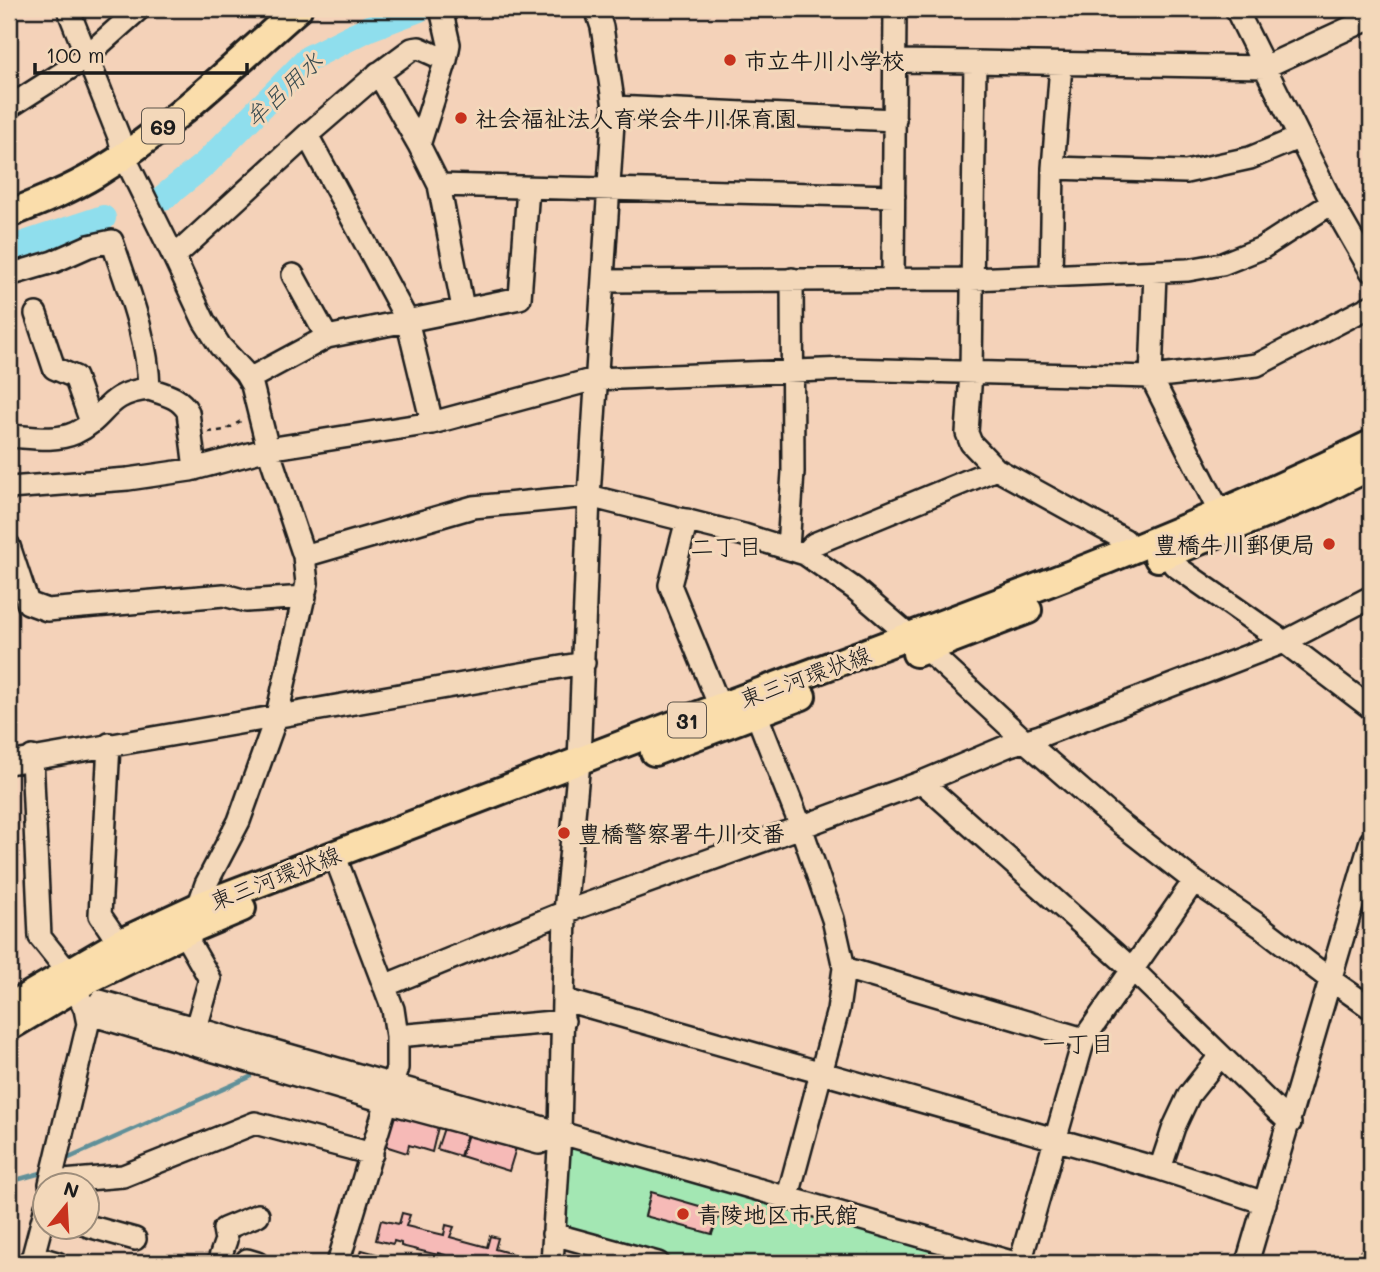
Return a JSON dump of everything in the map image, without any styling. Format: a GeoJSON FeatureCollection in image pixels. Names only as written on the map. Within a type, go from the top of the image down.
{"type":"FeatureCollection","features":[{"type":"Feature","properties":{"kind":"main road","name":"69"},"geometry":{"type":"LineString","coordinates":[[9,214],[72,187],[124,156],[181,111],[298,9]]}},
{"type":"Feature","properties":{"kind":"main road","name":"東三河環状線"},"geometry":{"type":"LineString","coordinates":[[85,997],[119,943],[194,918],[578,772],[756,713],[1302,478],[1371,444]]}},
{"type":"Feature","properties":{"kind":"main road","name":"東三河環状線"},"geometry":{"type":"LineString","coordinates":[[578,772],[720,707],[918,643],[1168,554],[1315,494],[1371,466]]}},
{"type":"Feature","properties":{"kind":"main road","name":"東三河環状線"},"geometry":{"type":"LineString","coordinates":[[9,1027],[85,997],[194,918]]}},
{"type":"Feature","properties":{"kind":"main road","name":"東三河環状線"},"geometry":{"type":"LineString","coordinates":[[9,1007],[85,997]]}},
{"type":"Feature","properties":{"kind":"street"},"geometry":{"type":"LineString","coordinates":[[68,9],[77,63],[119,137],[124,156],[204,321],[220,346],[249,379],[268,449],[304,556],[307,583],[305,597],[277,715],[239,821],[206,884],[194,918],[190,944],[211,979],[196,1028]]}},
{"type":"Feature","properties":{"kind":"street"},"geometry":{"type":"LineString","coordinates":[[9,107],[77,63],[139,9]]}},
{"type":"Feature","properties":{"kind":"street"},"geometry":{"type":"LineString","coordinates":[[552,1263],[564,1010],[565,912],[578,772],[595,379],[604,281],[614,107],[602,27],[596,9]]}},
{"type":"Feature","properties":{"kind":"street"},"geometry":{"type":"LineString","coordinates":[[892,279],[895,9]]}},
{"type":"Feature","properties":{"kind":"street"},"geometry":{"type":"LineString","coordinates":[[1236,9],[1298,138],[1371,271]]}},
{"type":"Feature","properties":{"kind":"street"},"geometry":{"type":"LineString","coordinates":[[419,145],[449,44],[442,12]]}},
{"type":"Feature","properties":{"kind":"street"},"geometry":{"type":"LineString","coordinates":[[895,61],[1265,67],[1371,18]]}},
{"type":"Feature","properties":{"kind":"street"},"geometry":{"type":"LineString","coordinates":[[174,257],[307,135],[378,74],[412,49],[418,48],[446,60]]}},
{"type":"Feature","properties":{"kind":"street"},"geometry":{"type":"LineString","coordinates":[[975,62],[971,372],[967,433],[971,443],[996,469],[1125,540],[1130,551]]}},
{"type":"Feature","properties":{"kind":"street"},"geometry":{"type":"LineString","coordinates":[[1051,277],[1053,168],[1061,65]]}},
{"type":"Feature","properties":{"kind":"street"},"geometry":{"type":"LineString","coordinates":[[378,74],[439,185],[463,308]]}},
{"type":"Feature","properties":{"kind":"street"},"geometry":{"type":"LineString","coordinates":[[614,107],[895,120]]}},
{"type":"Feature","properties":{"kind":"street"},"geometry":{"type":"LineString","coordinates":[[307,135],[407,320],[432,423]]}},
{"type":"Feature","properties":{"kind":"street"},"geometry":{"type":"LineString","coordinates":[[1053,168],[1186,172],[1250,158],[1298,138]]}},
{"type":"Feature","properties":{"kind":"street"},"geometry":{"type":"LineString","coordinates":[[439,185],[894,196]]}},
{"type":"Feature","properties":{"kind":"street"},"geometry":{"type":"LineString","coordinates":[[249,379],[327,337],[520,298],[528,188]]}},
{"type":"Feature","properties":{"kind":"street"},"geometry":{"type":"LineString","coordinates":[[604,281],[971,279],[1155,273],[1222,264],[1262,247],[1332,203]]}},
{"type":"Feature","properties":{"kind":"street"},"geometry":{"type":"LineString","coordinates":[[9,275],[112,240],[144,341],[149,389]]}},
{"type":"Feature","properties":{"kind":"street"},"geometry":{"type":"LineString","coordinates":[[1155,273],[1151,377],[1220,513]]}},
{"type":"Feature","properties":{"kind":"street"},"geometry":{"type":"LineString","coordinates":[[293,275],[327,337]]}},
{"type":"Feature","properties":{"kind":"street"},"geometry":{"type":"LineString","coordinates":[[792,279],[796,551]]}},
{"type":"Feature","properties":{"kind":"street"},"geometry":{"type":"LineString","coordinates":[[9,488],[128,479],[195,469],[268,449],[432,423],[595,379],[794,370],[1151,377],[1256,365],[1371,306]]}},
{"type":"Feature","properties":{"kind":"street"},"geometry":{"type":"LineString","coordinates":[[36,313],[54,368],[75,377],[92,422]]}},
{"type":"Feature","properties":{"kind":"street"},"geometry":{"type":"LineString","coordinates":[[9,436],[57,438],[75,433],[92,422],[113,400],[123,394],[149,389],[185,405],[195,469]]}},
{"type":"Feature","properties":{"kind":"street"},"geometry":{"type":"LineString","coordinates":[[796,551],[996,469]]}},
{"type":"Feature","properties":{"kind":"street"},"geometry":{"type":"LineString","coordinates":[[304,556],[473,507],[589,496],[796,551],[855,589],[1117,821],[1194,881],[1371,1008]]}},
{"type":"Feature","properties":{"kind":"street"},"geometry":{"type":"LineString","coordinates":[[687,520],[670,585],[720,707]]}},
{"type":"Feature","properties":{"kind":"street"},"geometry":{"type":"LineString","coordinates":[[9,546],[28,603],[47,610],[225,594],[246,601],[305,597]]}},
{"type":"Feature","properties":{"kind":"street"},"geometry":{"type":"LineString","coordinates":[[1168,554],[1174,565],[1284,642],[1371,708]]}},
{"type":"Feature","properties":{"kind":"street"},"geometry":{"type":"LineString","coordinates":[[384,986],[565,912],[922,782],[1024,740],[1284,642],[1371,597]]}},
{"type":"Feature","properties":{"kind":"street"},"geometry":{"type":"LineString","coordinates":[[9,762],[584,663]]}},
{"type":"Feature","properties":{"kind":"street"},"geometry":{"type":"LineString","coordinates":[[756,713],[801,827],[833,919],[844,968],[838,1010],[788,1196]]}},
{"type":"Feature","properties":{"kind":"street"},"geometry":{"type":"LineString","coordinates":[[108,744],[100,915],[119,943]]}},
{"type":"Feature","properties":{"kind":"street"},"geometry":{"type":"LineString","coordinates":[[32,757],[40,937],[85,997],[389,1094],[559,1133],[1017,1263],[1056,1141],[1084,1039],[1194,881]]}},
{"type":"Feature","properties":{"kind":"street"},"geometry":{"type":"LineString","coordinates":[[922,782],[1132,970],[1290,1123]]}},
{"type":"Feature","properties":{"kind":"street"},"geometry":{"type":"LineString","coordinates":[[1247,1263],[1371,841]]}},
{"type":"Feature","properties":{"kind":"street"},"geometry":{"type":"LineString","coordinates":[[337,862],[393,1009],[397,1036],[397,1068],[338,1263]]}},
{"type":"Feature","properties":{"kind":"street"},"geometry":{"type":"LineString","coordinates":[[844,968],[1084,1039]]}},
{"type":"Feature","properties":{"kind":"street"},"geometry":{"type":"LineString","coordinates":[[85,997],[196,1028],[389,1094]]}},
{"type":"Feature","properties":{"kind":"street"},"geometry":{"type":"LineString","coordinates":[[53,1170],[85,997]]}},
{"type":"Feature","properties":{"kind":"street"},"geometry":{"type":"LineString","coordinates":[[397,1036],[564,1010],[822,1074],[1160,1169],[1265,1203]]}},
{"type":"Feature","properties":{"kind":"street"},"geometry":{"type":"LineString","coordinates":[[1160,1169],[1174,1127],[1189,1096],[1220,1056]]}},
{"type":"Feature","properties":{"kind":"street"},"geometry":{"type":"LineString","coordinates":[[102,1178],[123,1176],[255,1123],[372,1154]]}},
{"type":"Feature","properties":{"kind":"street"},"geometry":{"type":"LineString","coordinates":[[218,1263],[226,1240],[224,1229],[258,1215]]}},
{"type":"Feature","properties":{"kind":"street"},"geometry":{"type":"LineString","coordinates":[[102,1230],[135,1239]]}},
{"type":"Feature","properties":{"kind":"street"},"geometry":{"type":"LineString","coordinates":[[553,1234],[658,1263]]}},
{"type":"Feature","properties":{"kind":"street"},"geometry":{"type":"LineString","coordinates":[[37,1240],[31,1260],[57,1263]]}},
{"type":"Feature","properties":{"kind":"street"},"geometry":{"type":"LineString","coordinates":[[1370,1263],[1371,1257]]}},
{"type":"Feature","properties":{"kind":"path"},"geometry":{"type":"LineString","coordinates":[[191,433],[226,430],[259,411]]}},
{"type":"Feature","properties":{"kind":"green space"},"geometry":{"type":"Polygon","coordinates":[[[560,1133],[1015,1263],[658,1263],[553,1234],[560,1133]]]}},
{"type":"Feature","properties":{"kind":"building"},"geometry":{"type":"Polygon","coordinates":[[[396,1114],[438,1127],[432,1152],[409,1145],[407,1153],[382,1145],[391,1117],[396,1114]]]}},
{"type":"Feature","properties":{"kind":"building"},"geometry":{"type":"Polygon","coordinates":[[[444,1128],[467,1134],[460,1156],[437,1149],[444,1128]]]}},
{"type":"Feature","properties":{"kind":"building"},"geometry":{"type":"Polygon","coordinates":[[[468,1134],[516,1148],[509,1171],[461,1156],[468,1134]]]}},
{"type":"Feature","properties":{"kind":"building","name":"青陵地区市民館"},"geometry":{"type":"Polygon","coordinates":[[[651,1192],[720,1212],[712,1234],[645,1216],[651,1192]]]}},
{"type":"Feature","properties":{"kind":"building"},"geometry":{"type":"Polygon","coordinates":[[[402,1213],[410,1215],[406,1226],[444,1235],[446,1225],[454,1227],[450,1237],[487,1247],[490,1236],[498,1238],[495,1249],[531,1259],[530,1263],[468,1263],[438,1253],[401,1246],[401,1243],[394,1241],[393,1244],[376,1240],[381,1220],[399,1224],[402,1213]]]}},
{"type":"Feature","properties":{"kind":"building"},"geometry":{"type":"Polygon","coordinates":[[[362,1250],[391,1258],[389,1263],[358,1263],[362,1250]]]}},
{"type":"Feature","properties":{"kind":"waterway","name":"牟呂用水"},"geometry":{"type":"LineString","coordinates":[[164,197],[205,164],[309,58],[369,28],[419,9]]}},
{"type":"Feature","properties":{"kind":"waterway","name":"牟呂用水"},"geometry":{"type":"LineString","coordinates":[[9,249],[103,218]]}},
{"type":"Feature","properties":{"kind":"waterway"},"geometry":{"type":"LineString","coordinates":[[69,1158],[250,1077]]}},
{"type":"Feature","properties":{"kind":"waterway"},"geometry":{"type":"LineString","coordinates":[[9,1182],[32,1176]]}},
{"type":"Feature","properties":{"kind":"place","name":"市立牛川小学校"},"geometry":{"type":"Point","coordinates":[730,60]}},
{"type":"Feature","properties":{"kind":"place","name":"社会福祉法人育栄会牛川保育園"},"geometry":{"type":"Point","coordinates":[461,118]}},
{"type":"Feature","properties":{"kind":"place","name":"豊橋牛川郵便局"},"geometry":{"type":"Point","coordinates":[1329,544]}},
{"type":"Feature","properties":{"kind":"place","name":"豊橋警察署牛川交番"},"geometry":{"type":"Point","coordinates":[564,833]}},
{"type":"Feature","properties":{"kind":"place","name":"青陵地区市民館"},"geometry":{"type":"Point","coordinates":[683,1214]}},
{"type":"Feature","properties":{"kind":"district","name":"二丁目"},"geometry":{"type":"Point","coordinates":[726,545]}},
{"type":"Feature","properties":{"kind":"district","name":"一丁目"},"geometry":{"type":"Point","coordinates":[1078,1042]}}]}
